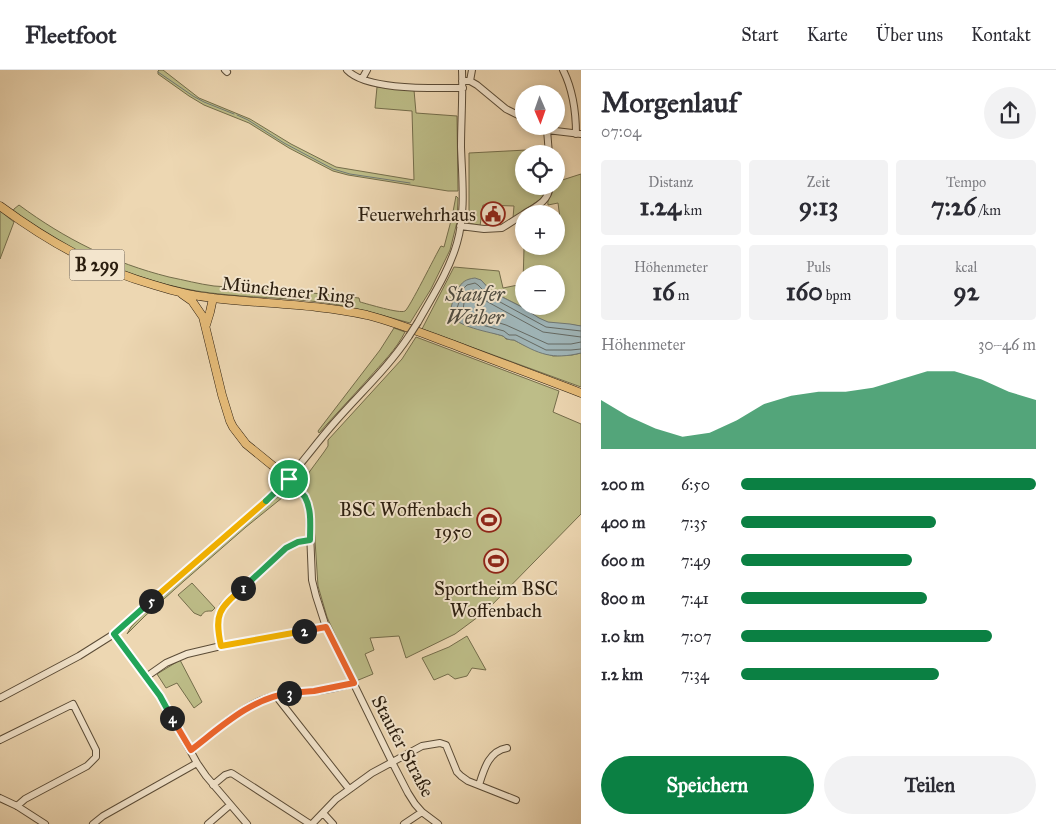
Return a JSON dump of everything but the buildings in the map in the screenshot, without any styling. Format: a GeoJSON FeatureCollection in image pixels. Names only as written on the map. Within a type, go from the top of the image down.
{"type":"FeatureCollection","features":[{"type":"Feature","properties":{"kind":"main road","name":"Münchener Ring"},"geometry":{"type":"LineString","coordinates":[[0,206],[38,233],[85,260],[118,273],[174,290],[209,298],[311,306],[367,315],[406,326],[581,393]]}},
{"type":"Feature","properties":{"kind":"main road"},"geometry":{"type":"LineString","coordinates":[[174,290],[192,301],[203,317],[222,395],[233,427],[246,444],[289,479]]}},
{"type":"Feature","properties":{"kind":"main road"},"geometry":{"type":"LineString","coordinates":[[203,317],[209,298]]}},
{"type":"Feature","properties":{"kind":"main road"},"geometry":{"type":"LineString","coordinates":[[206,325],[210,312],[209,298]]}},
{"type":"Feature","properties":{"kind":"street"},"geometry":{"type":"LineString","coordinates":[[347,70],[362,79],[381,84],[413,88],[462,84],[470,81]]}},
{"type":"Feature","properties":{"kind":"street"},"geometry":{"type":"LineString","coordinates":[[362,79],[367,70]]}},
{"type":"Feature","properties":{"kind":"street"},"geometry":{"type":"LineString","coordinates":[[0,698],[80,656],[114,634],[289,479],[328,429],[386,368],[418,322],[439,285],[457,242],[462,192],[462,70]]}},
{"type":"Feature","properties":{"kind":"street"},"geometry":{"type":"LineString","coordinates":[[470,81],[472,70]]}},
{"type":"Feature","properties":{"kind":"street"},"geometry":{"type":"LineString","coordinates":[[562,70],[573,95],[579,134],[565,132]]}},
{"type":"Feature","properties":{"kind":"street"},"geometry":{"type":"LineString","coordinates":[[470,81],[506,109],[515,114]]}},
{"type":"Feature","properties":{"kind":"street"},"geometry":{"type":"LineString","coordinates":[[538,205],[546,199],[547,195]]}},
{"type":"Feature","properties":{"kind":"street"},"geometry":{"type":"LineString","coordinates":[[460,226],[484,229],[502,228],[515,220]]}},
{"type":"Feature","properties":{"kind":"street","name":"Staufer Straße"},"geometry":{"type":"LineString","coordinates":[[289,479],[304,496],[308,504],[313,585],[326,627],[392,762],[412,798],[422,812],[438,824]]}},
{"type":"Feature","properties":{"kind":"street"},"geometry":{"type":"LineString","coordinates":[[221,646],[218,620],[223,606],[286,548],[298,542],[310,540]]}},
{"type":"Feature","properties":{"kind":"street"},"geometry":{"type":"LineString","coordinates":[[146,677],[178,657],[201,650],[326,627]]}},
{"type":"Feature","properties":{"kind":"street"},"geometry":{"type":"LineString","coordinates":[[114,634],[160,696],[197,763],[213,785],[247,824]]}},
{"type":"Feature","properties":{"kind":"street"},"geometry":{"type":"LineString","coordinates":[[191,750],[248,708],[267,698],[286,693],[324,690],[354,683]]}},
{"type":"Feature","properties":{"kind":"street"},"geometry":{"type":"LineString","coordinates":[[276,696],[349,790]]}},
{"type":"Feature","properties":{"kind":"street"},"geometry":{"type":"LineString","coordinates":[[0,740],[74,704],[96,750],[96,758],[87,766],[25,799],[17,806]]}},
{"type":"Feature","properties":{"kind":"street"},"geometry":{"type":"LineString","coordinates":[[213,785],[225,775],[231,773],[311,824],[336,799],[372,773],[422,746],[443,743],[448,749],[461,776],[516,800]]}},
{"type":"Feature","properties":{"kind":"street"},"geometry":{"type":"LineString","coordinates":[[479,785],[492,755],[497,751],[507,748]]}},
{"type":"Feature","properties":{"kind":"street"},"geometry":{"type":"LineString","coordinates":[[93,824],[103,816],[197,763]]}},
{"type":"Feature","properties":{"kind":"street"},"geometry":{"type":"LineString","coordinates":[[0,798],[17,806],[45,824]]}},
{"type":"Feature","properties":{"kind":"street"},"geometry":{"type":"LineString","coordinates":[[208,824],[230,805]]}},
{"type":"Feature","properties":{"kind":"street"},"geometry":{"type":"LineString","coordinates":[[404,824],[422,812]]}},
{"type":"Feature","properties":{"kind":"street"},"geometry":{"type":"LineString","coordinates":[[324,813],[333,824]]}},
{"type":"Feature","properties":{"kind":"green space"},"geometry":{"type":"Polygon","coordinates":[[[159,70],[163,70],[199,98],[250,119],[291,144],[336,167],[414,180],[412,111],[375,108],[377,87],[414,90],[416,113],[457,116],[458,191],[348,175],[333,171],[289,148],[249,123],[204,105],[158,74],[159,70]]]}},
{"type":"Feature","properties":{"kind":"green space"},"geometry":{"type":"Polygon","coordinates":[[[515,151],[515,195],[545,196],[532,205],[515,205],[515,217],[513,218],[514,206],[483,205],[480,226],[469,223],[469,153],[515,151]]]}},
{"type":"Feature","properties":{"kind":"green space"},"geometry":{"type":"Polygon","coordinates":[[[581,174],[581,326],[546,322],[533,315],[565,315],[565,265],[524,265],[524,255],[565,255],[565,205],[558,205],[558,203],[548,205],[549,195],[565,195],[565,179],[581,174]]]}},
{"type":"Feature","properties":{"kind":"green space"},"geometry":{"type":"Polygon","coordinates":[[[456,196],[458,198],[457,222],[450,250],[431,289],[410,323],[336,304],[211,293],[152,281],[109,266],[72,249],[13,211],[19,205],[54,229],[90,248],[128,265],[169,277],[214,286],[359,298],[360,302],[402,312],[405,311],[412,301],[441,246],[444,247],[456,196]]]}},
{"type":"Feature","properties":{"kind":"green space"},"geometry":{"type":"Polygon","coordinates":[[[0,211],[14,222],[0,259],[0,211]]]}},
{"type":"Feature","properties":{"kind":"green space"},"geometry":{"type":"Polygon","coordinates":[[[454,267],[499,271],[503,288],[515,286],[515,304],[495,293],[481,280],[457,292],[451,312],[453,317],[461,323],[503,336],[506,339],[514,340],[553,356],[581,353],[581,387],[422,329],[454,267]]]}},
{"type":"Feature","properties":{"kind":"green space"},"geometry":{"type":"Polygon","coordinates":[[[394,328],[405,332],[397,345],[319,433],[318,431],[380,350],[394,328]]]}},
{"type":"Feature","properties":{"kind":"green space"},"geometry":{"type":"Polygon","coordinates":[[[416,337],[559,391],[553,412],[581,424],[581,514],[486,611],[455,634],[406,658],[399,636],[370,638],[374,650],[365,654],[373,674],[356,681],[327,617],[318,586],[311,500],[307,493],[299,486],[328,446],[328,440],[402,359],[416,337]]]}},
{"type":"Feature","properties":{"kind":"green space"},"geometry":{"type":"Polygon","coordinates":[[[289,487],[293,489],[184,581],[127,634],[142,615],[289,487]]]}},
{"type":"Feature","properties":{"kind":"green space"},"geometry":{"type":"Polygon","coordinates":[[[192,583],[215,608],[212,611],[205,612],[201,616],[194,613],[178,595],[192,583]]]}},
{"type":"Feature","properties":{"kind":"green space"},"geometry":{"type":"Polygon","coordinates":[[[467,636],[486,670],[472,668],[467,676],[455,679],[448,674],[434,680],[422,658],[449,647],[467,636]]]}},
{"type":"Feature","properties":{"kind":"green space"},"geometry":{"type":"Polygon","coordinates":[[[180,660],[202,702],[194,708],[177,683],[166,688],[157,674],[180,660]]]}},
{"type":"Feature","properties":{"kind":"water","name":"Staufer Weiher"},"geometry":{"type":"Polygon","coordinates":[[[475,278],[481,280],[492,292],[515,304],[515,315],[534,315],[548,322],[581,326],[581,353],[562,356],[546,354],[514,340],[509,340],[503,336],[459,322],[451,313],[451,307],[459,287],[466,280],[475,278]]]}},
{"type":"Feature","properties":{"kind":"waterway"},"geometry":{"type":"LineString","coordinates":[[158,72],[193,96],[234,114]]}},
{"type":"Feature","properties":{"kind":"waterway"},"geometry":{"type":"LineString","coordinates":[[237,115],[333,169],[350,174],[410,183]]}},
{"type":"Feature","properties":{"kind":"place","name":"Feuerwehrhaus"},"geometry":{"type":"Point","coordinates":[493,214]}},
{"type":"Feature","properties":{"kind":"place","name":"BSC Woffenbach 1950"},"geometry":{"type":"Point","coordinates":[489,520]}},
{"type":"Feature","properties":{"kind":"place","name":"Sportheim BSC Woffenbach"},"geometry":{"type":"Point","coordinates":[496,561]}},
{"type":"Feature","properties":{"kind":"route"},"geometry":{"type":"LineString","coordinates":[[289,479],[304,496],[308,504],[310,540],[298,542],[286,548],[223,606],[218,620],[221,646],[326,627],[354,683],[341,687],[286,693],[267,698],[238,714],[191,750],[160,696],[114,634],[289,479]]}}]}
